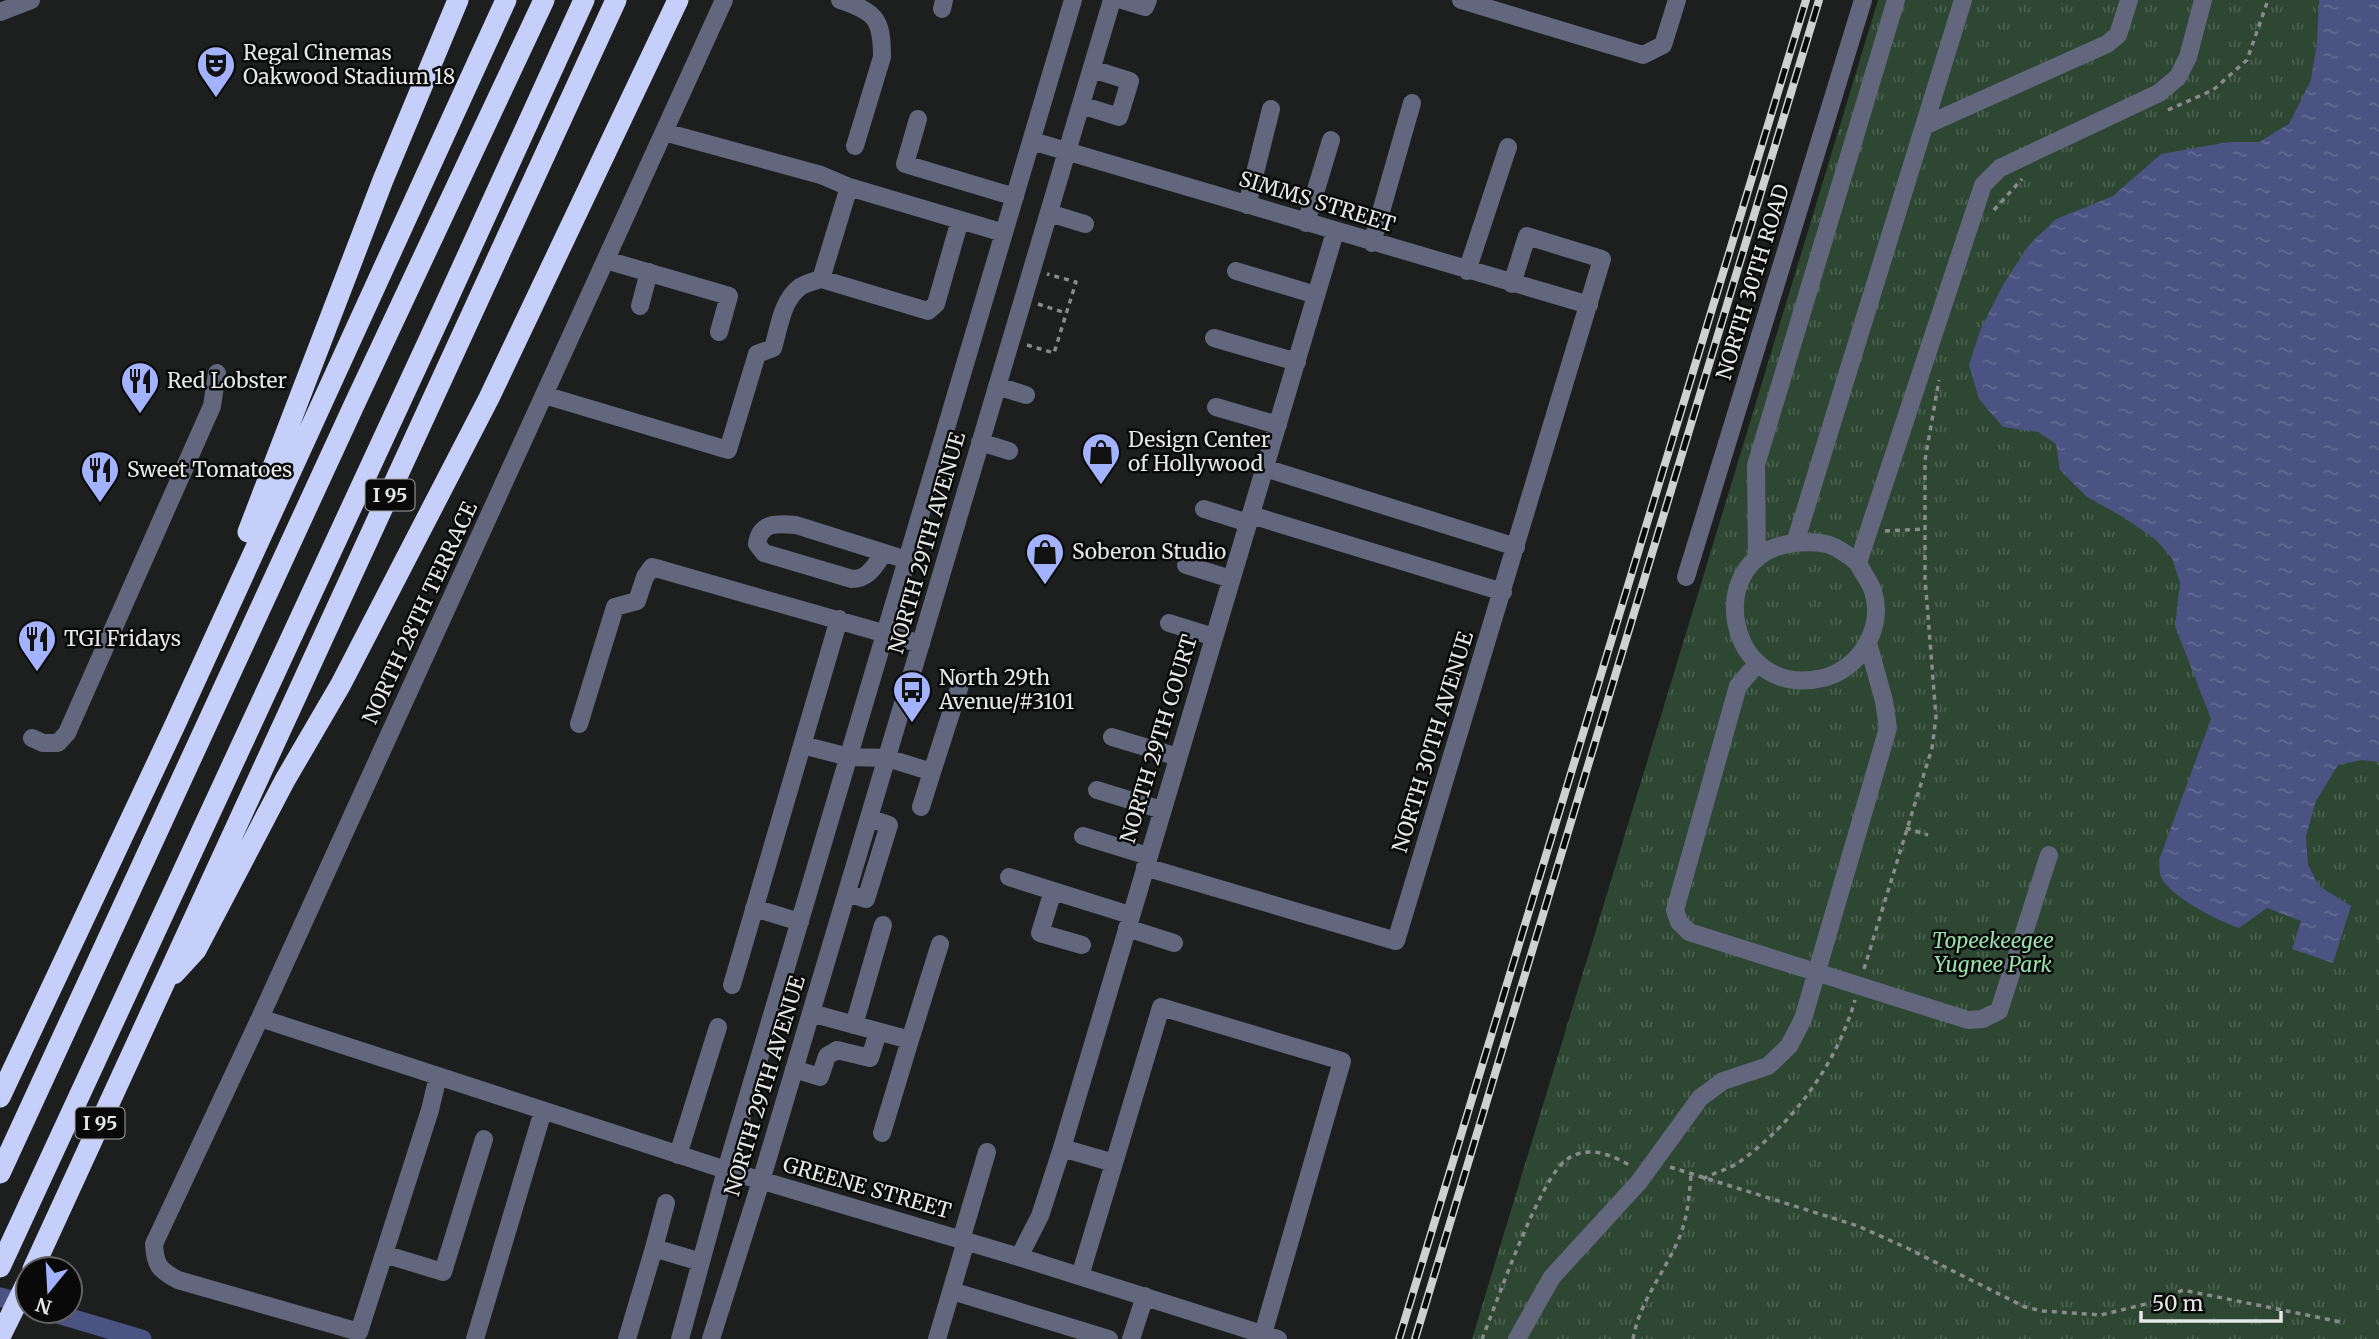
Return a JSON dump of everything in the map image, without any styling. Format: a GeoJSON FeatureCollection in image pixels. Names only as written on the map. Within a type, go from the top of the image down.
{"type":"FeatureCollection","features":[{"type":"Feature","properties":{"kind":"highway"},"geometry":{"type":"LineString","coordinates":[[174,727],[383,180],[458,0]]}},
{"type":"Feature","properties":{"kind":"highway"},"geometry":{"type":"LineString","coordinates":[[0,1097],[174,727],[506,0]]}},
{"type":"Feature","properties":{"kind":"highway"},"geometry":{"type":"LineString","coordinates":[[0,1173],[544,0]]}},
{"type":"Feature","properties":{"kind":"highway"},"geometry":{"type":"LineString","coordinates":[[3,1260],[584,0]]}},
{"type":"Feature","properties":{"kind":"highway","name":"I 95"},"geometry":{"type":"LineString","coordinates":[[40,1255],[616,0]]}},
{"type":"Feature","properties":{"kind":"highway"},"geometry":{"type":"LineString","coordinates":[[161,988],[196,950],[285,780],[341,684],[489,398],[678,0]]}},
{"type":"Feature","properties":{"kind":"highway"},"geometry":{"type":"LineString","coordinates":[[0,1337],[14,1308]]}},
{"type":"Feature","properties":{"kind":"street"},"geometry":{"type":"LineString","coordinates":[[0,12],[31,0]]}},
{"type":"Feature","properties":{"kind":"street","name":"NORTH 28TH TERRACE"},"geometry":{"type":"LineString","coordinates":[[384,1254],[359,1332],[178,1280],[162,1271],[155,1259],[154,1244],[260,1018],[724,0]]}},
{"type":"Feature","properties":{"kind":"street"},"geometry":{"type":"LineString","coordinates":[[840,0],[855,5],[875,18],[881,29],[882,57],[855,146]]}},
{"type":"Feature","properties":{"kind":"street","name":"NORTH 29TH AVENUE"},"geometry":{"type":"LineString","coordinates":[[680,1339],[726,1170],[1073,0]]}},
{"type":"Feature","properties":{"kind":"street","name":"NORTH 29TH AVENUE"},"geometry":{"type":"LineString","coordinates":[[711,1339],[761,1181],[1112,0]]}},
{"type":"Feature","properties":{"kind":"street"},"geometry":{"type":"LineString","coordinates":[[1122,0],[1145,7],[1147,0]]}},
{"type":"Feature","properties":{"kind":"street"},"geometry":{"type":"LineString","coordinates":[[1461,0],[1643,55],[1663,45],[1677,0]]}},
{"type":"Feature","properties":{"kind":"street","name":"NORTH 30TH ROAD"},"geometry":{"type":"LineString","coordinates":[[1686,577],[1863,0]]}},
{"type":"Feature","properties":{"kind":"street"},"geometry":{"type":"LineString","coordinates":[[1757,558],[1756,464],[1895,0]]}},
{"type":"Feature","properties":{"kind":"street"},"geometry":{"type":"LineString","coordinates":[[1795,543],[1963,0]]}},
{"type":"Feature","properties":{"kind":"street"},"geometry":{"type":"LineString","coordinates":[[1924,126],[2107,44],[2118,35],[2129,0]]}},
{"type":"Feature","properties":{"kind":"street"},"geometry":{"type":"LineString","coordinates":[[1858,563],[1983,185],[2000,168],[2159,93],[2178,76],[2188,57],[2203,0]]}},
{"type":"Feature","properties":{"kind":"street"},"geometry":{"type":"LineString","coordinates":[[1081,105],[1119,117],[1130,81],[1092,69]]}},
{"type":"Feature","properties":{"kind":"street"},"geometry":{"type":"LineString","coordinates":[[1372,243],[1412,103]]}},
{"type":"Feature","properties":{"kind":"street"},"geometry":{"type":"LineString","coordinates":[[1247,205],[1272,109]]}},
{"type":"Feature","properties":{"kind":"street"},"geometry":{"type":"LineString","coordinates":[[918,119],[905,164],[1015,197]]}},
{"type":"Feature","properties":{"kind":"street"},"geometry":{"type":"LineString","coordinates":[[664,132],[821,175],[849,187],[1004,233]]}},
{"type":"Feature","properties":{"kind":"street"},"geometry":{"type":"LineString","coordinates":[[1306,223],[1331,140]]}},
{"type":"Feature","properties":{"kind":"street","name":"SIMMS STREET"},"geometry":{"type":"LineString","coordinates":[[1032,141],[1589,305]]}},
{"type":"Feature","properties":{"kind":"street"},"geometry":{"type":"LineString","coordinates":[[1467,271],[1508,147]]}},
{"type":"Feature","properties":{"kind":"street"},"geometry":{"type":"LineString","coordinates":[[821,279],[849,187]]}},
{"type":"Feature","properties":{"kind":"street"},"geometry":{"type":"LineString","coordinates":[[1049,213],[1085,224]]}},
{"type":"Feature","properties":{"kind":"street"},"geometry":{"type":"LineString","coordinates":[[544,395],[728,450],[757,354],[773,348],[787,303],[801,286],[821,279],[928,311],[936,304],[960,220]]}},
{"type":"Feature","properties":{"kind":"street","name":"NORTH 29TH COURT"},"geometry":{"type":"LineString","coordinates":[[1018,1257],[1040,1216],[1062,1148],[1335,232]]}},
{"type":"Feature","properties":{"kind":"street","name":"NORTH 30TH AVENUE"},"geometry":{"type":"LineString","coordinates":[[1146,861],[1396,941],[1602,259],[1527,236],[1512,284]]}},
{"type":"Feature","properties":{"kind":"street"},"geometry":{"type":"LineString","coordinates":[[606,260],[729,296],[719,332]]}},
{"type":"Feature","properties":{"kind":"street"},"geometry":{"type":"LineString","coordinates":[[1236,271],[1316,295]]}},
{"type":"Feature","properties":{"kind":"street"},"geometry":{"type":"LineString","coordinates":[[640,306],[649,272]]}},
{"type":"Feature","properties":{"kind":"street"},"geometry":{"type":"LineString","coordinates":[[1214,338],[1297,362]]}},
{"type":"Feature","properties":{"kind":"street"},"geometry":{"type":"LineString","coordinates":[[32,738],[43,743],[58,743],[67,733],[212,406],[217,373]]}},
{"type":"Feature","properties":{"kind":"street"},"geometry":{"type":"LineString","coordinates":[[997,386],[1026,396]]}},
{"type":"Feature","properties":{"kind":"street"},"geometry":{"type":"LineString","coordinates":[[1216,407],[1278,425]]}},
{"type":"Feature","properties":{"kind":"street"},"geometry":{"type":"LineString","coordinates":[[980,442],[1009,451]]}},
{"type":"Feature","properties":{"kind":"street"},"geometry":{"type":"LineString","coordinates":[[1265,468],[1516,547]]}},
{"type":"Feature","properties":{"kind":"street"},"geometry":{"type":"LineString","coordinates":[[1204,509],[1250,519],[1503,593]]}},
{"type":"Feature","properties":{"kind":"street"},"geometry":{"type":"LineString","coordinates":[[884,553],[868,575],[852,579],[764,552],[757,544],[758,533],[766,526],[777,523],[796,525],[907,560]]}},
{"type":"Feature","properties":{"kind":"street"},"geometry":{"type":"LineString","coordinates":[[1817,541],[1841,550],[1858,563],[1873,592],[1876,618],[1868,643],[1853,663],[1833,676],[1809,681],[1781,677],[1758,663],[1747,652],[1735,624],[1734,601],[1741,579],[1757,558],[1779,544],[1795,543],[1817,541]]}},
{"type":"Feature","properties":{"kind":"street"},"geometry":{"type":"LineString","coordinates":[[1186,565],[1231,579]]}},
{"type":"Feature","properties":{"kind":"street"},"geometry":{"type":"LineString","coordinates":[[579,724],[615,607],[637,601],[645,577],[652,567],[921,644]]}},
{"type":"Feature","properties":{"kind":"street"},"geometry":{"type":"LineString","coordinates":[[732,985],[839,619]]}},
{"type":"Feature","properties":{"kind":"street"},"geometry":{"type":"LineString","coordinates":[[1169,623],[1214,637]]}},
{"type":"Feature","properties":{"kind":"street"},"geometry":{"type":"LineString","coordinates":[[1517,1339],[1552,1277],[1650,1168],[1700,1098],[1723,1081],[1768,1066],[1789,1046],[1803,1019],[1888,728],[1884,701],[1868,643]]}},
{"type":"Feature","properties":{"kind":"street"},"geometry":{"type":"LineString","coordinates":[[1758,663],[1738,686],[1675,910],[1679,922],[1689,932],[1968,1020],[1982,1019],[1999,1011],[2049,855]]}},
{"type":"Feature","properties":{"kind":"street"},"geometry":{"type":"LineString","coordinates":[[921,807],[961,679]]}},
{"type":"Feature","properties":{"kind":"street"},"geometry":{"type":"LineString","coordinates":[[1112,737],[1178,757]]}},
{"type":"Feature","properties":{"kind":"street"},"geometry":{"type":"LineString","coordinates":[[802,745],[849,757],[887,758],[932,772]]}},
{"type":"Feature","properties":{"kind":"street"},"geometry":{"type":"LineString","coordinates":[[1097,790],[1162,810]]}},
{"type":"Feature","properties":{"kind":"street"},"geometry":{"type":"LineString","coordinates":[[1083,836],[1146,861]]}},
{"type":"Feature","properties":{"kind":"street"},"geometry":{"type":"LineString","coordinates":[[1009,877],[1053,891],[1128,921],[1174,943]]}},
{"type":"Feature","properties":{"kind":"street"},"geometry":{"type":"LineString","coordinates":[[1053,891],[1040,933],[1082,945]]}},
{"type":"Feature","properties":{"kind":"street"},"geometry":{"type":"LineString","coordinates":[[754,908],[800,922]]}},
{"type":"Feature","properties":{"kind":"street"},"geometry":{"type":"LineString","coordinates":[[854,1025],[883,925]]}},
{"type":"Feature","properties":{"kind":"street"},"geometry":{"type":"LineString","coordinates":[[882,1133],[940,944]]}},
{"type":"Feature","properties":{"kind":"street"},"geometry":{"type":"LineString","coordinates":[[1080,1276],[1161,1007],[1342,1061],[1275,1338]]}},
{"type":"Feature","properties":{"kind":"street"},"geometry":{"type":"LineString","coordinates":[[811,1013],[910,1040]]}},
{"type":"Feature","properties":{"kind":"street","name":"GREENE STREET"},"geometry":{"type":"LineString","coordinates":[[260,1018],[726,1170],[1018,1257],[1275,1338]]}},
{"type":"Feature","properties":{"kind":"street"},"geometry":{"type":"LineString","coordinates":[[678,1154],[718,1027]]}},
{"type":"Feature","properties":{"kind":"street"},"geometry":{"type":"LineString","coordinates":[[794,1069],[820,1076],[827,1056],[837,1050],[870,1058],[878,1032]]}},
{"type":"Feature","properties":{"kind":"street"},"geometry":{"type":"LineString","coordinates":[[438,1076],[430,1110],[384,1254],[443,1272],[484,1139]]}},
{"type":"Feature","properties":{"kind":"street"},"geometry":{"type":"LineString","coordinates":[[475,1339],[543,1111]]}},
{"type":"Feature","properties":{"kind":"street"},"geometry":{"type":"LineString","coordinates":[[1062,1148],[1114,1164]]}},
{"type":"Feature","properties":{"kind":"street"},"geometry":{"type":"LineString","coordinates":[[937,1339],[987,1152]]}},
{"type":"Feature","properties":{"kind":"street"},"geometry":{"type":"LineString","coordinates":[[627,1339],[666,1203]]}},
{"type":"Feature","properties":{"kind":"street"},"geometry":{"type":"LineString","coordinates":[[654,1248],[701,1262]]}},
{"type":"Feature","properties":{"kind":"street"},"geometry":{"type":"LineString","coordinates":[[951,1291],[1109,1339]]}},
{"type":"Feature","properties":{"kind":"street"},"geometry":{"type":"LineString","coordinates":[[1131,1339],[1145,1296]]}},
{"type":"Feature","properties":{"kind":"path"},"geometry":{"type":"LineString","coordinates":[[2168,110],[2213,90],[2248,60],[2269,0]]}},
{"type":"Feature","properties":{"kind":"path"},"geometry":{"type":"LineString","coordinates":[[1990,220],[1994,210],[2019,180],[2032,174]]}},
{"type":"Feature","properties":{"kind":"path"},"geometry":{"type":"LineString","coordinates":[[1024,344],[1054,354],[1076,282],[1045,273]]}},
{"type":"Feature","properties":{"kind":"path"},"geometry":{"type":"LineString","coordinates":[[1036,304],[1066,313]]}},
{"type":"Feature","properties":{"kind":"path"},"geometry":{"type":"LineString","coordinates":[[1703,1179],[1740,1162],[1776,1131],[1802,1102],[1846,1030],[1932,748],[1936,717],[1925,578],[1925,460],[1939,378]]}},
{"type":"Feature","properties":{"kind":"path"},"geometry":{"type":"LineString","coordinates":[[1868,532],[1925,529]]}},
{"type":"Feature","properties":{"kind":"path"},"geometry":{"type":"LineString","coordinates":[[1906,828],[1928,835]]}},
{"type":"Feature","properties":{"kind":"path"},"geometry":{"type":"LineString","coordinates":[[1482,1339],[1538,1203],[1556,1171],[1567,1159],[1581,1153],[1611,1154],[1650,1168],[1691,1175],[1858,1226],[2025,1307],[2101,1315],[2158,1301],[2183,1290],[2341,1322]]}},
{"type":"Feature","properties":{"kind":"path"},"geometry":{"type":"LineString","coordinates":[[1633,1339],[1636,1320],[1677,1244],[1688,1210],[1691,1175]]}},
{"type":"Feature","properties":{"kind":"green space","name":"Topeekeegee Yugnee Park"},"geometry":{"type":"Polygon","coordinates":[[[1878,0],[2379,0],[2379,1339],[1472,1339],[1878,0]]]}},
{"type":"Feature","properties":{"kind":"water"},"geometry":{"type":"Polygon","coordinates":[[[2319,0],[2379,0],[2379,762],[2362,760],[2338,765],[2316,801],[2306,836],[2308,865],[2319,886],[2351,906],[2333,963],[2292,949],[2301,921],[2267,908],[2239,928],[2184,900],[2161,877],[2159,860],[2211,719],[2175,626],[2180,583],[2172,558],[2155,539],[2087,497],[2060,470],[2056,444],[2038,432],[2003,427],[1979,399],[1969,365],[1981,328],[2004,283],[2029,245],[2056,219],[2113,196],[2161,154],[2229,142],[2259,142],[2289,124],[2311,80],[2317,43],[2319,0]]]}},
{"type":"Feature","properties":{"kind":"waterway"},"geometry":{"type":"LineString","coordinates":[[0,1297],[14,1301]]}},
{"type":"Feature","properties":{"kind":"waterway"},"geometry":{"type":"LineString","coordinates":[[84,1322],[142,1339]]}},
{"type":"Feature","properties":{"kind":"railway"},"geometry":{"type":"LineString","coordinates":[[1399,1339],[1806,0]]}},
{"type":"Feature","properties":{"kind":"railway"},"geometry":{"type":"LineString","coordinates":[[1415,1339],[1819,0]]}},
{"type":"Feature","properties":{"kind":"place","name":"Regal Cinemas Oakwood Stadium 18"},"geometry":{"type":"Point","coordinates":[216,99]}},
{"type":"Feature","properties":{"kind":"place","name":"Red Lobster"},"geometry":{"type":"Point","coordinates":[140,415]}},
{"type":"Feature","properties":{"kind":"place","name":"Design Center of Hollywood"},"geometry":{"type":"Point","coordinates":[1101,486]}},
{"type":"Feature","properties":{"kind":"place","name":"Sweet Tomatoes"},"geometry":{"type":"Point","coordinates":[100,504]}},
{"type":"Feature","properties":{"kind":"place","name":"Soberon Studio"},"geometry":{"type":"Point","coordinates":[1045,586]}},
{"type":"Feature","properties":{"kind":"place","name":"TGI Fridays"},"geometry":{"type":"Point","coordinates":[37,673]}},
{"type":"Feature","properties":{"kind":"place","name":"North 29th Avenue/#3101"},"geometry":{"type":"Point","coordinates":[912,724]}}]}
